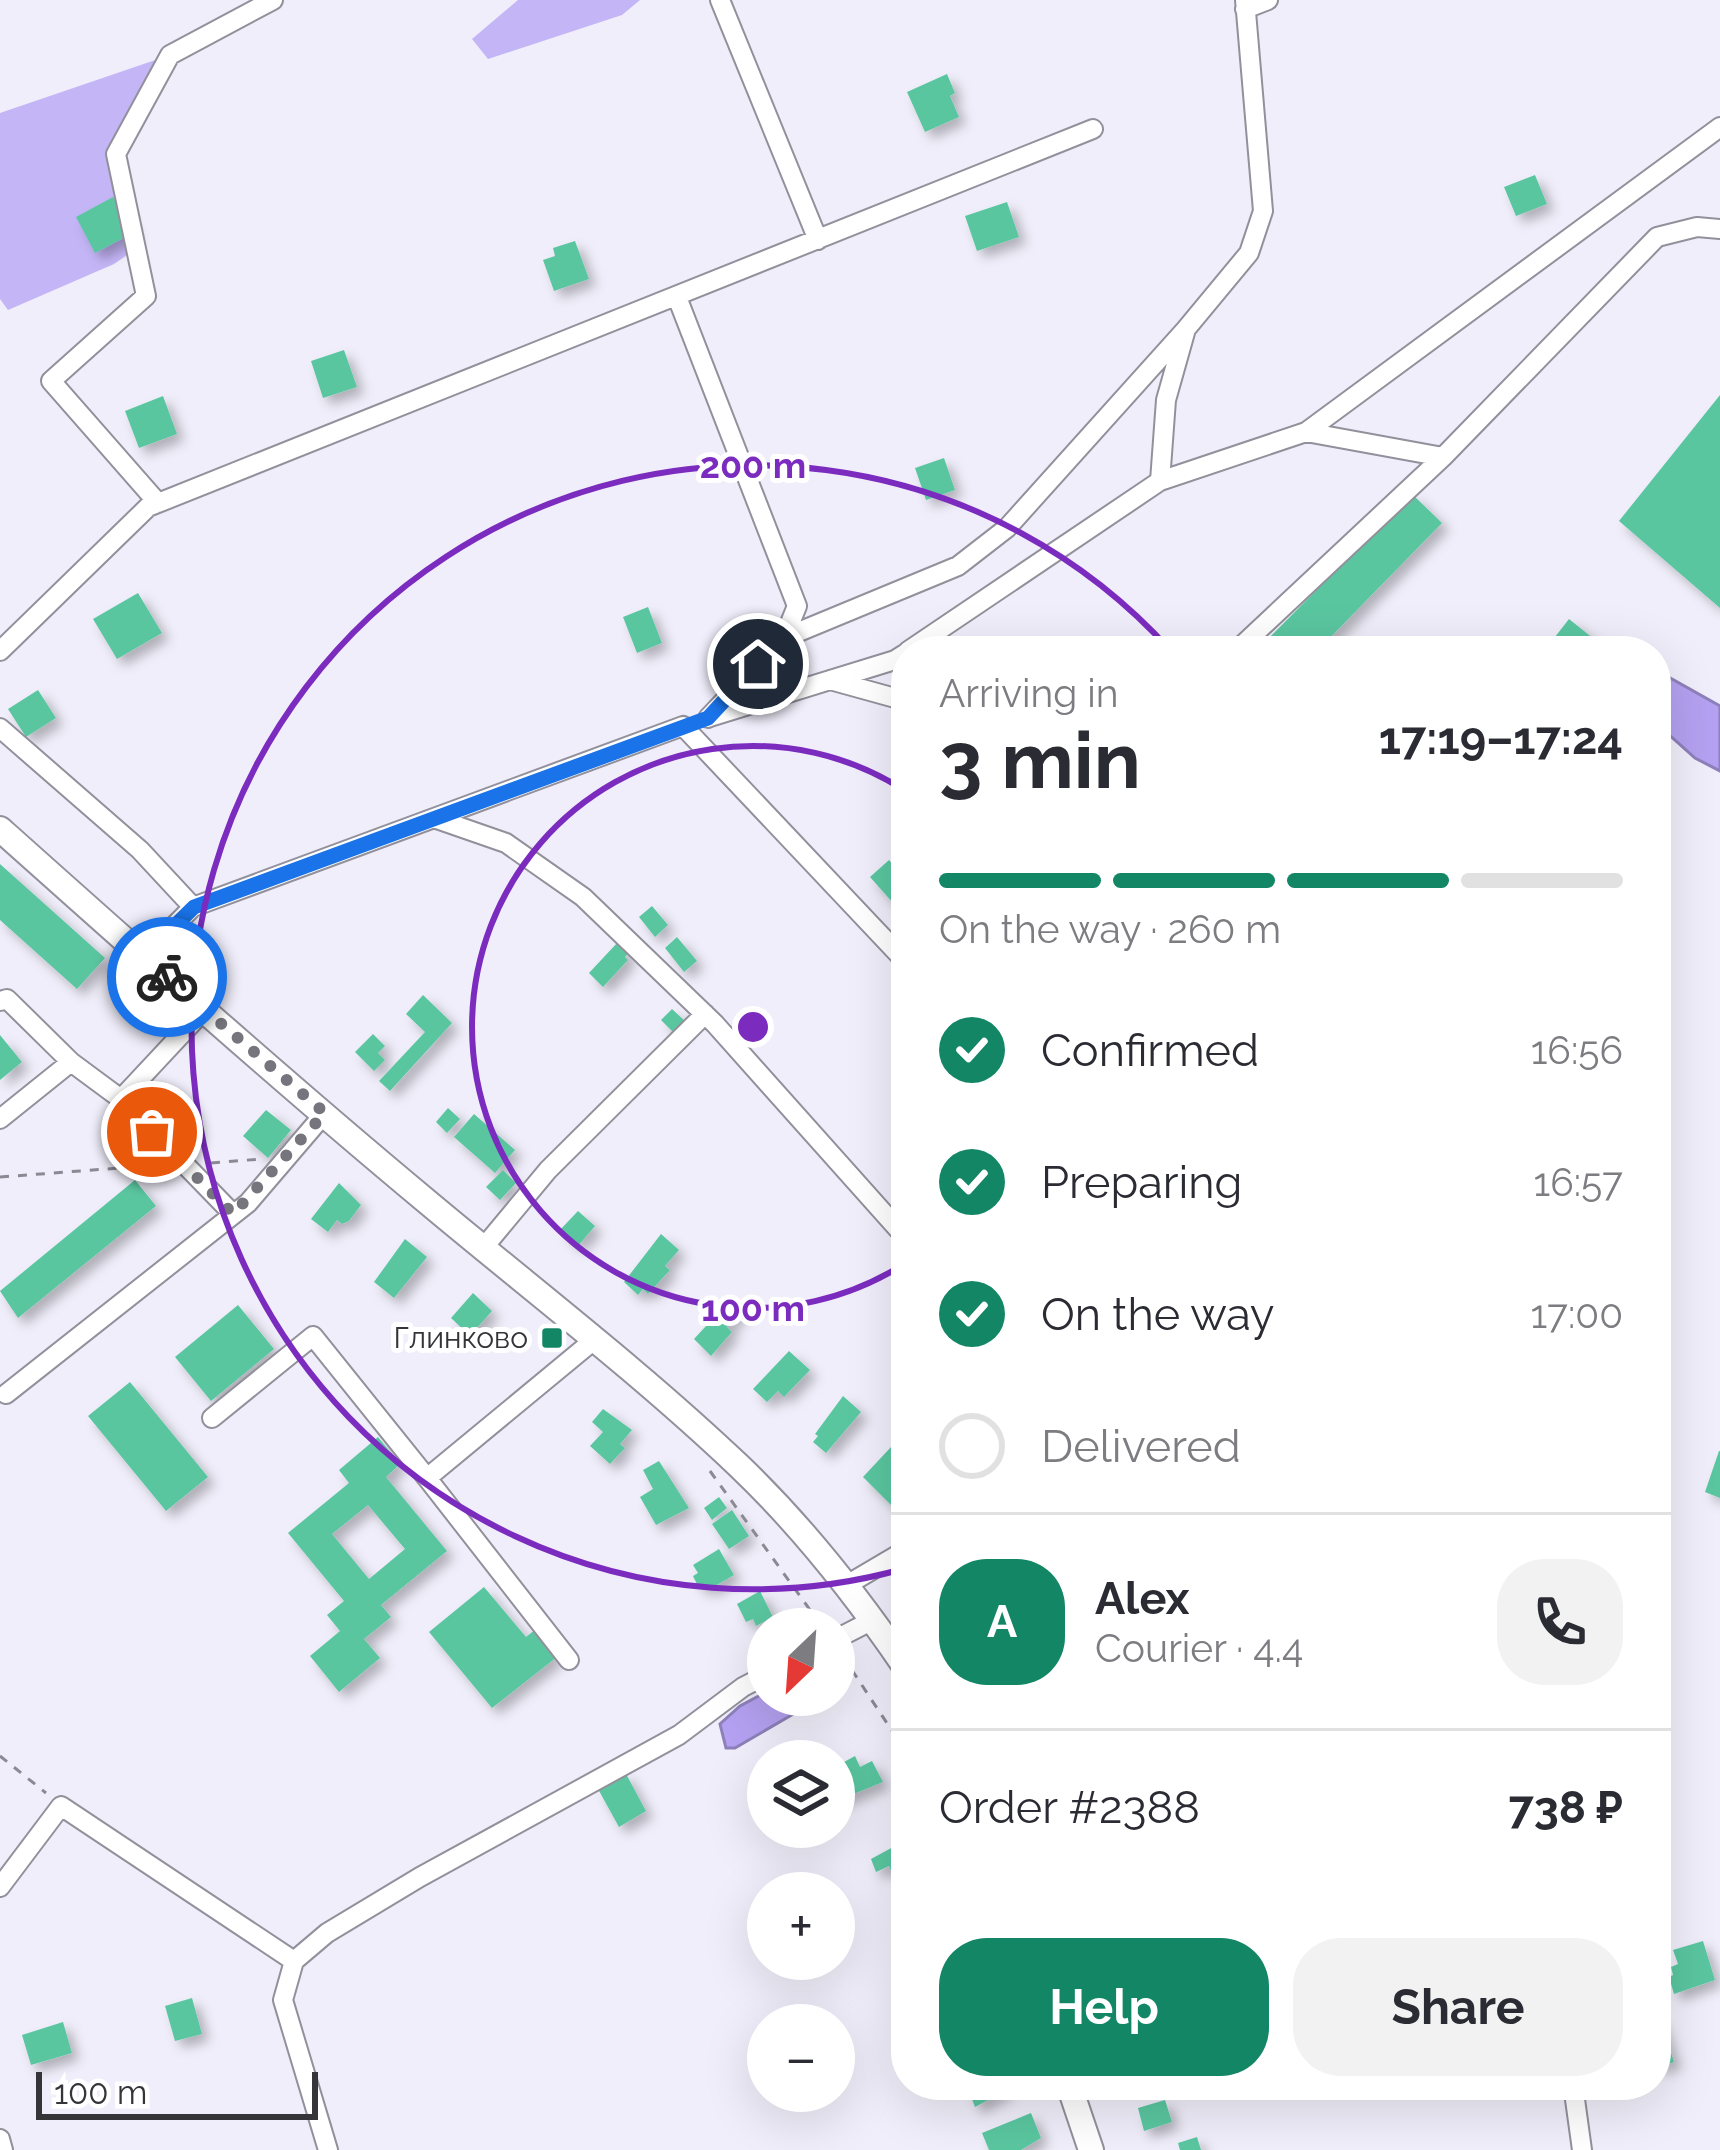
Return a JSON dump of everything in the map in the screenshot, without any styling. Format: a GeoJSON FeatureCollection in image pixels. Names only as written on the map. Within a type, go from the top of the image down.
{"type":"FeatureCollection","features":[{"type":"Feature","properties":{"kind":"main road"},"geometry":{"type":"LineString","coordinates":[[0,829],[740,1467],[845,1586],[891,1646]]}},
{"type":"Feature","properties":{"kind":"main road"},"geometry":{"type":"LineString","coordinates":[[1074,2100],[1091,2150]]}},
{"type":"Feature","properties":{"kind":"street"},"geometry":{"type":"LineString","coordinates":[[158,503],[51,381],[146,296],[116,154],[170,55],[273,0]]}},
{"type":"Feature","properties":{"kind":"street"},"geometry":{"type":"LineString","coordinates":[[720,0],[818,240]]}},
{"type":"Feature","properties":{"kind":"street"},"geometry":{"type":"LineString","coordinates":[[784,638],[958,566],[1007,527],[1249,254],[1263,211],[1245,5],[1268,0]]}},
{"type":"Feature","properties":{"kind":"street"},"geometry":{"type":"LineString","coordinates":[[931,636],[1160,481],[1306,432],[1720,127]]}},
{"type":"Feature","properties":{"kind":"street"},"geometry":{"type":"LineString","coordinates":[[0,651],[148,506],[1093,129]]}},
{"type":"Feature","properties":{"kind":"street"},"geometry":{"type":"LineString","coordinates":[[1252,636],[1443,457],[1657,237],[1697,227],[1720,229]]}},
{"type":"Feature","properties":{"kind":"street"},"geometry":{"type":"LineString","coordinates":[[676,297],[797,607],[784,638],[708,718]]}},
{"type":"Feature","properties":{"kind":"street"},"geometry":{"type":"LineString","coordinates":[[1160,481],[1166,400],[1186,329]]}},
{"type":"Feature","properties":{"kind":"street"},"geometry":{"type":"LineString","coordinates":[[1306,432],[1443,457]]}},
{"type":"Feature","properties":{"kind":"street"},"geometry":{"type":"LineString","coordinates":[[143,957],[194,907],[683,726],[891,661]]}},
{"type":"Feature","properties":{"kind":"street"},"geometry":{"type":"LineString","coordinates":[[830,680],[891,696]]}},
{"type":"Feature","properties":{"kind":"street"},"geometry":{"type":"LineString","coordinates":[[683,726],[891,946]]}},
{"type":"Feature","properties":{"kind":"street"},"geometry":{"type":"LineString","coordinates":[[0,728],[140,850],[194,907]]}},
{"type":"Feature","properties":{"kind":"street"},"geometry":{"type":"LineString","coordinates":[[434,818],[506,843],[583,897],[705,1014],[891,1221]]}},
{"type":"Feature","properties":{"kind":"street"},"geometry":{"type":"LineString","coordinates":[[0,1001],[7,998],[71,1062],[121,1099],[233,1214]]}},
{"type":"Feature","properties":{"kind":"street"},"geometry":{"type":"LineString","coordinates":[[121,1099],[205,1009]]}},
{"type":"Feature","properties":{"kind":"street"},"geometry":{"type":"LineString","coordinates":[[484,1247],[548,1170],[705,1014]]}},
{"type":"Feature","properties":{"kind":"street"},"geometry":{"type":"LineString","coordinates":[[0,1119],[71,1062]]}},
{"type":"Feature","properties":{"kind":"street"},"geometry":{"type":"LineString","coordinates":[[6,1394],[233,1214],[325,1113]]}},
{"type":"Feature","properties":{"kind":"street"},"geometry":{"type":"LineString","coordinates":[[212,1418],[314,1336],[569,1660]]}},
{"type":"Feature","properties":{"kind":"street"},"geometry":{"type":"LineString","coordinates":[[428,1478],[594,1340]]}},
{"type":"Feature","properties":{"kind":"street"},"geometry":{"type":"LineString","coordinates":[[845,1586],[891,1559]]}},
{"type":"Feature","properties":{"kind":"street"},"geometry":{"type":"LineString","coordinates":[[855,1630],[873,1620]]}},
{"type":"Feature","properties":{"kind":"street"},"geometry":{"type":"LineString","coordinates":[[328,2150],[283,2000],[294,1961],[327,1933],[679,1735],[747,1685]]}},
{"type":"Feature","properties":{"kind":"street"},"geometry":{"type":"LineString","coordinates":[[0,1887],[61,1806],[294,1961]]}},
{"type":"Feature","properties":{"kind":"street"},"geometry":{"type":"LineString","coordinates":[[1575,2100],[1582,2150]]}},
{"type":"Feature","properties":{"kind":"street"},"geometry":{"type":"LineString","coordinates":[[0,2139],[3,2150]]}},
{"type":"Feature","properties":{"kind":"path"},"geometry":{"type":"LineString","coordinates":[[0,1177],[287,1156]]}},
{"type":"Feature","properties":{"kind":"path"},"geometry":{"type":"LineString","coordinates":[[699,1456],[809,1608]]}},
{"type":"Feature","properties":{"kind":"path"},"geometry":{"type":"LineString","coordinates":[[855,1673],[891,1729]]}},
{"type":"Feature","properties":{"kind":"path"},"geometry":{"type":"LineString","coordinates":[[0,1756],[61,1806]]}},
{"type":"Feature","properties":{"kind":"shaded area"},"geometry":{"type":"Polygon","coordinates":[[[518,0],[640,0],[622,15],[488,59],[472,39],[518,0]]]}},
{"type":"Feature","properties":{"kind":"shaded area"},"geometry":{"type":"Polygon","coordinates":[[[170,55],[116,154],[136,249],[114,264],[8,310],[0,299],[0,113],[170,55]]]}},
{"type":"Feature","properties":{"kind":"shaded area"},"geometry":{"type":"Polygon","coordinates":[[[1671,678],[1720,706],[1720,771],[1695,758],[1671,736],[1671,678]]]}},
{"type":"Feature","properties":{"kind":"shaded area"},"geometry":{"type":"Polygon","coordinates":[[[747,1702],[747,1716],[790,1716],[735,1748],[726,1748],[720,1724],[747,1702]]]}},
{"type":"Feature","properties":{"kind":"building"},"geometry":{"type":"Polygon","coordinates":[[[947,74],[959,117],[925,132],[907,92],[947,74]]]}},
{"type":"Feature","properties":{"kind":"building"},"geometry":{"type":"Polygon","coordinates":[[[1535,175],[1547,204],[1516,216],[1504,187],[1535,175]]]}},
{"type":"Feature","properties":{"kind":"building"},"geometry":{"type":"Polygon","coordinates":[[[113,197],[133,233],[95,253],[76,217],[113,197]]]}},
{"type":"Feature","properties":{"kind":"building"},"geometry":{"type":"Polygon","coordinates":[[[1007,202],[1019,237],[977,251],[965,216],[1007,202]]]}},
{"type":"Feature","properties":{"kind":"building"},"geometry":{"type":"Polygon","coordinates":[[[575,241],[589,279],[554,291],[543,260],[555,256],[553,248],[575,241]]]}},
{"type":"Feature","properties":{"kind":"building"},"geometry":{"type":"Polygon","coordinates":[[[344,350],[357,387],[323,398],[311,361],[344,350]]]}},
{"type":"Feature","properties":{"kind":"building"},"geometry":{"type":"Polygon","coordinates":[[[1720,395],[1720,608],[1619,521],[1720,395]]]}},
{"type":"Feature","properties":{"kind":"building"},"geometry":{"type":"Polygon","coordinates":[[[163,396],[177,434],[139,448],[125,411],[163,396]]]}},
{"type":"Feature","properties":{"kind":"building"},"geometry":{"type":"Polygon","coordinates":[[[944,458],[955,490],[926,500],[915,468],[944,458]]]}},
{"type":"Feature","properties":{"kind":"building"},"geometry":{"type":"Polygon","coordinates":[[[1412,494],[1442,523],[1332,636],[1271,636],[1412,494]]]}},
{"type":"Feature","properties":{"kind":"building"},"geometry":{"type":"Polygon","coordinates":[[[138,593],[162,633],[117,659],[93,619],[138,593]]]}},
{"type":"Feature","properties":{"kind":"building"},"geometry":{"type":"Polygon","coordinates":[[[648,607],[662,643],[637,653],[623,617],[648,607]]]}},
{"type":"Feature","properties":{"kind":"building"},"geometry":{"type":"Polygon","coordinates":[[[1569,619],[1590,636],[1556,636],[1569,619]]]}},
{"type":"Feature","properties":{"kind":"building"},"geometry":{"type":"Polygon","coordinates":[[[38,690],[56,718],[26,737],[8,709],[38,690]]]}},
{"type":"Feature","properties":{"kind":"building"},"geometry":{"type":"Polygon","coordinates":[[[889,860],[891,901],[870,877],[889,860]]]}},
{"type":"Feature","properties":{"kind":"building"},"geometry":{"type":"Polygon","coordinates":[[[0,864],[105,958],[77,989],[0,920],[0,864]]]}},
{"type":"Feature","properties":{"kind":"building"},"geometry":{"type":"Polygon","coordinates":[[[652,906],[668,925],[655,937],[639,917],[652,906]]]}},
{"type":"Feature","properties":{"kind":"building"},"geometry":{"type":"Polygon","coordinates":[[[677,937],[697,961],[684,972],[665,948],[677,937]]]}},
{"type":"Feature","properties":{"kind":"building"},"geometry":{"type":"Polygon","coordinates":[[[618,942],[629,952],[628,960],[603,987],[589,973],[618,942]]]}},
{"type":"Feature","properties":{"kind":"building"},"geometry":{"type":"Polygon","coordinates":[[[423,995],[452,1023],[390,1091],[379,1081],[425,1032],[406,1014],[423,995]]]}},
{"type":"Feature","properties":{"kind":"building"},"geometry":{"type":"Polygon","coordinates":[[[672,1009],[686,1022],[675,1034],[661,1020],[672,1009]]]}},
{"type":"Feature","properties":{"kind":"building"},"geometry":{"type":"Polygon","coordinates":[[[373,1034],[385,1046],[378,1053],[385,1060],[374,1071],[355,1052],[373,1034]]]}},
{"type":"Feature","properties":{"kind":"building"},"geometry":{"type":"Polygon","coordinates":[[[0,1035],[22,1062],[0,1080],[0,1035]]]}},
{"type":"Feature","properties":{"kind":"building"},"geometry":{"type":"Polygon","coordinates":[[[448,1108],[460,1119],[447,1133],[436,1122],[448,1108]]]}},
{"type":"Feature","properties":{"kind":"building"},"geometry":{"type":"Polygon","coordinates":[[[266,1110],[291,1130],[268,1158],[243,1136],[266,1110]]]}},
{"type":"Feature","properties":{"kind":"building"},"geometry":{"type":"Polygon","coordinates":[[[474,1114],[515,1150],[495,1173],[454,1137],[474,1114]]]}},
{"type":"Feature","properties":{"kind":"building"},"geometry":{"type":"Polygon","coordinates":[[[503,1170],[516,1183],[500,1200],[486,1187],[503,1170]]]}},
{"type":"Feature","properties":{"kind":"building"},"geometry":{"type":"Polygon","coordinates":[[[135,1180],[156,1206],[18,1318],[0,1291],[135,1180]]]}},
{"type":"Feature","properties":{"kind":"building"},"geometry":{"type":"Polygon","coordinates":[[[339,1183],[361,1205],[349,1221],[337,1220],[328,1232],[311,1219],[339,1183]]]}},
{"type":"Feature","properties":{"kind":"building"},"geometry":{"type":"Polygon","coordinates":[[[578,1211],[595,1226],[578,1246],[560,1230],[578,1211]]]}},
{"type":"Feature","properties":{"kind":"building"},"geometry":{"type":"Polygon","coordinates":[[[661,1234],[679,1250],[665,1266],[670,1270],[648,1294],[643,1289],[638,1295],[624,1282],[661,1234]]]}},
{"type":"Feature","properties":{"kind":"building"},"geometry":{"type":"Polygon","coordinates":[[[405,1239],[427,1257],[394,1298],[374,1282],[405,1239]]]}},
{"type":"Feature","properties":{"kind":"building"},"geometry":{"type":"Polygon","coordinates":[[[473,1293],[492,1311],[470,1336],[451,1318],[473,1293]]]}},
{"type":"Feature","properties":{"kind":"building"},"geometry":{"type":"Polygon","coordinates":[[[730,1300],[742,1311],[727,1327],[732,1332],[711,1356],[694,1339],[730,1300]]]}},
{"type":"Feature","properties":{"kind":"building"},"geometry":{"type":"Polygon","coordinates":[[[238,1305],[274,1349],[211,1401],[175,1357],[238,1305]]]}},
{"type":"Feature","properties":{"kind":"building"},"geometry":{"type":"Polygon","coordinates":[[[789,1351],[810,1370],[784,1397],[778,1391],[767,1402],[753,1389],[789,1351]]]}},
{"type":"Feature","properties":{"kind":"building"},"geometry":{"type":"Polygon","coordinates":[[[130,1382],[208,1477],[166,1511],[88,1416],[130,1382]]]}},
{"type":"Feature","properties":{"kind":"building"},"geometry":{"type":"Polygon","coordinates":[[[843,1396],[861,1412],[826,1453],[813,1442],[815,1434],[843,1396]]]}},
{"type":"Feature","properties":{"kind":"building"},"geometry":{"type":"Polygon","coordinates":[[[603,1409],[632,1430],[620,1444],[625,1448],[610,1464],[590,1446],[603,1432],[592,1422],[603,1409]]]}},
{"type":"Feature","properties":{"kind":"building"},"geometry":{"type":"Polygon","coordinates":[[[378,1437],[400,1464],[386,1477],[447,1551],[381,1605],[391,1617],[364,1639],[380,1658],[339,1692],[310,1656],[340,1631],[327,1615],[344,1601],[288,1533],[349,1483],[339,1470],[378,1437]],[[368,1505],[332,1534],[369,1579],[405,1549],[368,1505]]]}},
{"type":"Feature","properties":{"kind":"building"},"geometry":{"type":"Polygon","coordinates":[[[891,1447],[891,1505],[863,1477],[891,1447]]]}},
{"type":"Feature","properties":{"kind":"building"},"geometry":{"type":"Polygon","coordinates":[[[1720,1451],[1720,1498],[1705,1492],[1720,1451]]]}},
{"type":"Feature","properties":{"kind":"building"},"geometry":{"type":"Polygon","coordinates":[[[659,1461],[689,1508],[656,1525],[640,1497],[653,1489],[643,1470],[659,1461]]]}},
{"type":"Feature","properties":{"kind":"building"},"geometry":{"type":"Polygon","coordinates":[[[719,1497],[727,1508],[712,1520],[704,1508],[719,1497]]]}},
{"type":"Feature","properties":{"kind":"building"},"geometry":{"type":"Polygon","coordinates":[[[732,1510],[749,1536],[729,1549],[712,1524],[732,1510]]]}},
{"type":"Feature","properties":{"kind":"building"},"geometry":{"type":"Polygon","coordinates":[[[719,1549],[734,1575],[708,1590],[705,1584],[699,1588],[693,1565],[719,1549]]]}},
{"type":"Feature","properties":{"kind":"building"},"geometry":{"type":"Polygon","coordinates":[[[484,1587],[526,1637],[536,1629],[557,1657],[492,1708],[429,1632],[484,1587]]]}},
{"type":"Feature","properties":{"kind":"building"},"geometry":{"type":"Polygon","coordinates":[[[760,1591],[768,1608],[747,1608],[746,1622],[737,1604],[760,1591]]]}},
{"type":"Feature","properties":{"kind":"building"},"geometry":{"type":"Polygon","coordinates":[[[855,1756],[860,1767],[872,1761],[883,1782],[855,1793],[855,1756]]]}},
{"type":"Feature","properties":{"kind":"building"},"geometry":{"type":"Polygon","coordinates":[[[625,1772],[646,1811],[619,1827],[598,1789],[625,1772]]]}},
{"type":"Feature","properties":{"kind":"building"},"geometry":{"type":"Polygon","coordinates":[[[891,1848],[891,1870],[889,1866],[876,1872],[871,1859],[891,1848]]]}},
{"type":"Feature","properties":{"kind":"building"},"geometry":{"type":"Polygon","coordinates":[[[1703,1941],[1715,1980],[1674,1994],[1671,1967],[1678,1964],[1673,1950],[1703,1941]]]}},
{"type":"Feature","properties":{"kind":"building"},"geometry":{"type":"Polygon","coordinates":[[[192,1998],[202,2034],[175,2041],[165,2006],[192,1998]]]}},
{"type":"Feature","properties":{"kind":"building"},"geometry":{"type":"Polygon","coordinates":[[[63,2022],[72,2053],[31,2065],[22,2035],[63,2022]]]}},
{"type":"Feature","properties":{"kind":"building"},"geometry":{"type":"Polygon","coordinates":[[[1165,2100],[1172,2122],[1144,2131],[1138,2108],[1165,2100]]]}},
{"type":"Feature","properties":{"kind":"building"},"geometry":{"type":"Polygon","coordinates":[[[1031,2113],[1041,2138],[1021,2150],[989,2150],[982,2133],[1031,2113]]]}},
{"type":"Feature","properties":{"kind":"building"},"geometry":{"type":"Polygon","coordinates":[[[1197,2137],[1201,2150],[1180,2150],[1178,2143],[1197,2137]]]}},
{"type":"Feature","properties":{"kind":"way so far"},"geometry":{"type":"LineString","coordinates":[[152,1132],[233,1214],[248,1203],[325,1113],[167,977]]}},
{"type":"Feature","properties":{"kind":"place","name":"Глинково"},"geometry":{"type":"Point","coordinates":[552,1338]}},
{"type":"Feature","properties":{"kind":"route"},"geometry":{"type":"LineString","coordinates":[[167,977],[143,957],[194,907],[708,718],[758,664]]}}]}
